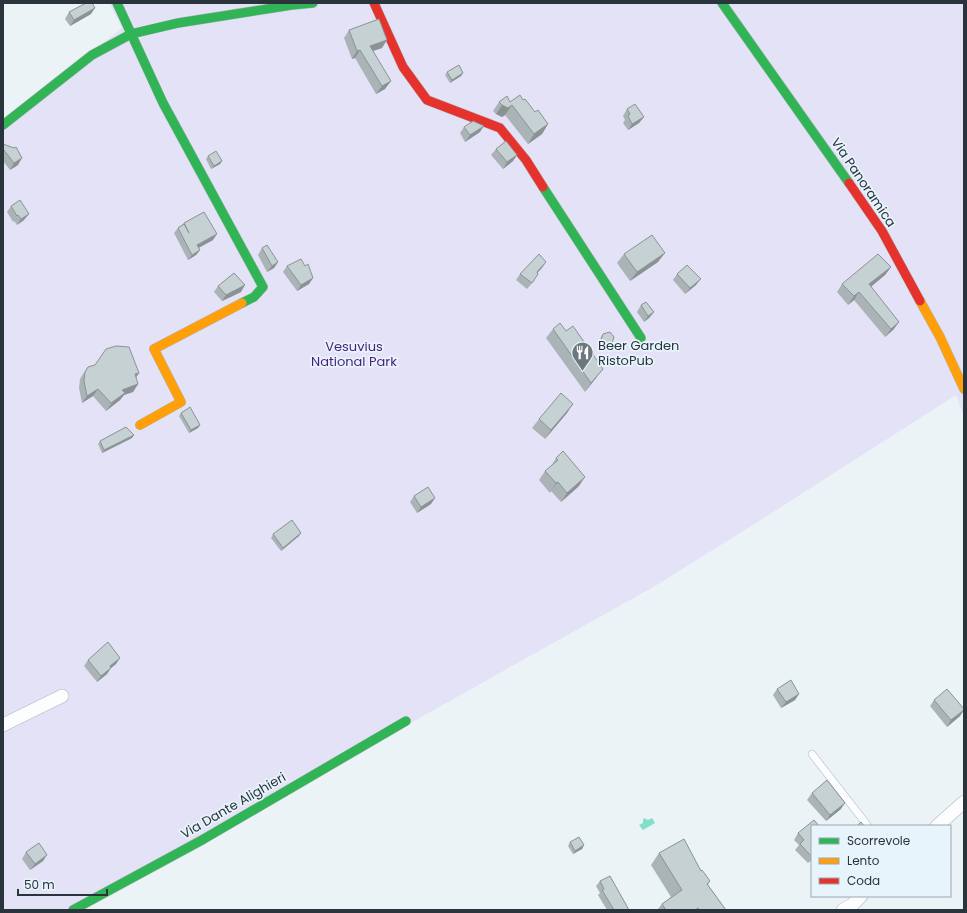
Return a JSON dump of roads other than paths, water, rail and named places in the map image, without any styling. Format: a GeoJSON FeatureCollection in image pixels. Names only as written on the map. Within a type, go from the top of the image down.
{"type":"FeatureCollection","features":[{"type":"Feature","properties":{"kind":"street"},"geometry":{"type":"LineString","coordinates":[[117,3],[163,103],[263,287],[254,298],[154,349],[181,402],[140,425]]}},
{"type":"Feature","properties":{"kind":"street"},"geometry":{"type":"LineString","coordinates":[[3,125],[92,55],[131,34],[178,23],[313,3]]}},
{"type":"Feature","properties":{"kind":"street"},"geometry":{"type":"LineString","coordinates":[[374,3],[403,67],[427,100],[500,128],[526,160],[641,338]]}},
{"type":"Feature","properties":{"kind":"street","name":"Via Panoramica"},"geometry":{"type":"LineString","coordinates":[[722,3],[820,140],[882,231],[940,337],[964,389]]}},
{"type":"Feature","properties":{"kind":"street"},"geometry":{"type":"LineString","coordinates":[[3,725],[62,696]]}},
{"type":"Feature","properties":{"kind":"street","name":"Via Dante Alighieri"},"geometry":{"type":"LineString","coordinates":[[73,910],[202,840],[406,721]]}},
{"type":"Feature","properties":{"kind":"street"},"geometry":{"type":"LineString","coordinates":[[938,825],[964,802]]}},
{"type":"Feature","properties":{"kind":"street"},"geometry":{"type":"LineString","coordinates":[[843,910],[852,905],[860,897]]}},
{"type":"Feature","properties":{"kind":"lane"},"geometry":{"type":"LineString","coordinates":[[812,754],[867,825]]}},
{"type":"Feature","properties":{"kind":"place","name":"Beer Garden RistoPub"},"geometry":{"type":"Point","coordinates":[583,372]}},
{"type":"Feature","properties":{"kind":"park label","name":"Vesuvius National Park"},"geometry":{"type":"Point","coordinates":[354,354]}}]}
